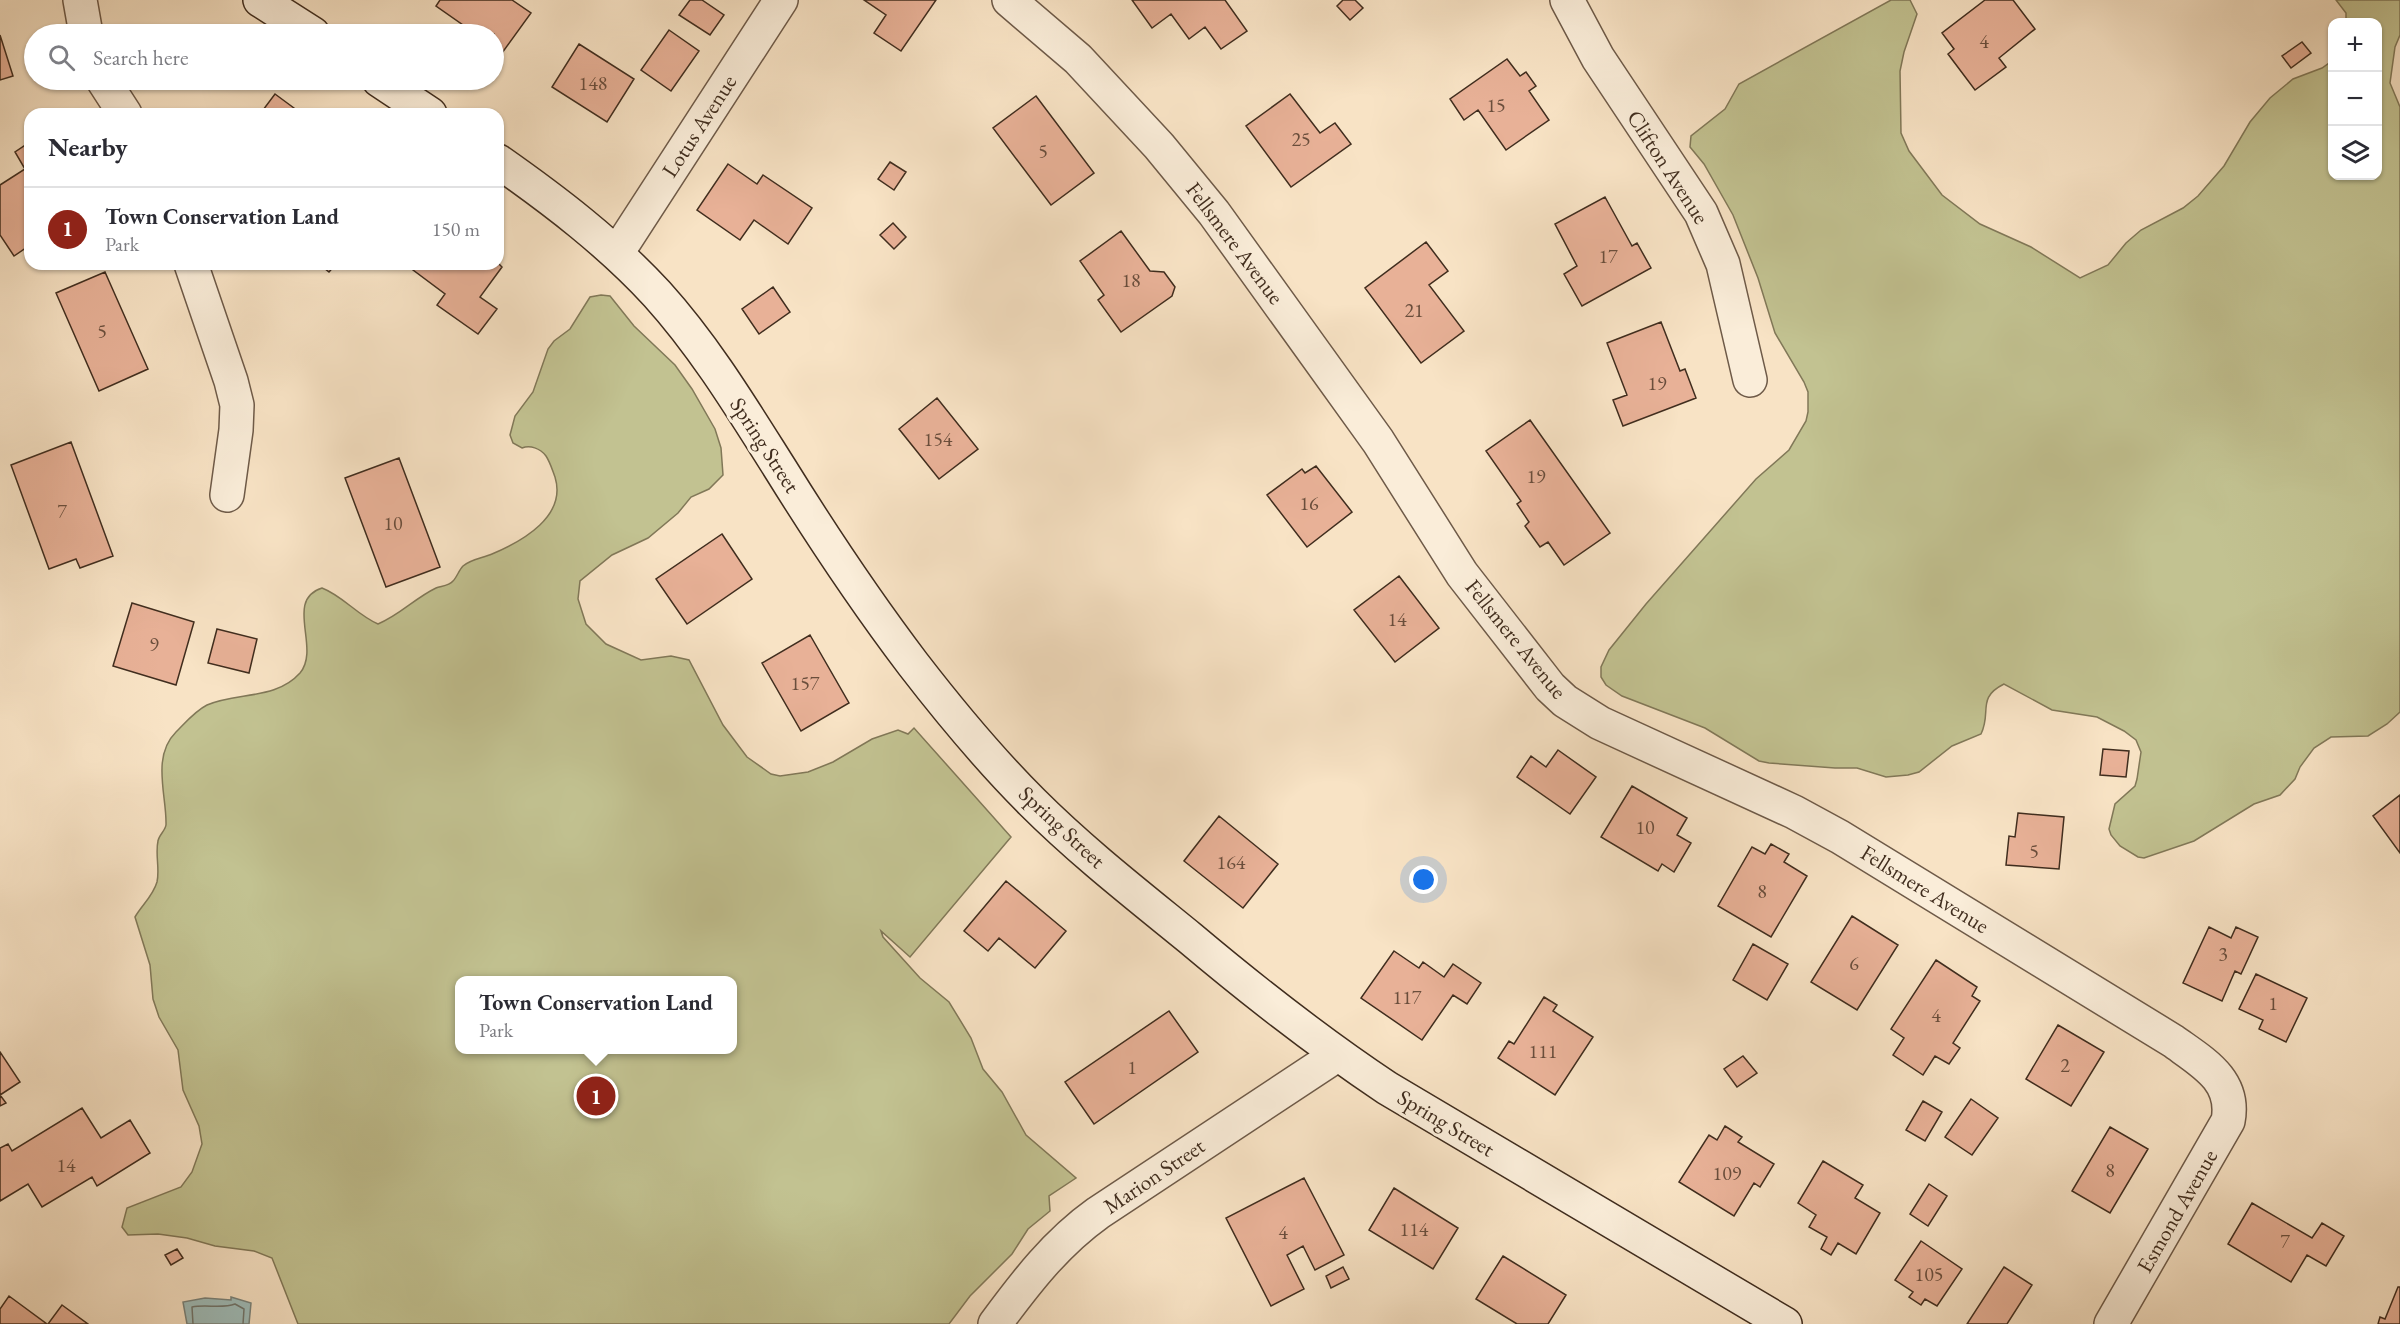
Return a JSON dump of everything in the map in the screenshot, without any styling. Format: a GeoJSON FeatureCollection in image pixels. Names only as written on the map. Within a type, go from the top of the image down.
{"type":"FeatureCollection","features":[{"type":"Feature","properties":{"kind":"street"},"geometry":{"type":"LineString","coordinates":[[80,0],[84,24]]}},
{"type":"Feature","properties":{"kind":"street"},"geometry":{"type":"LineString","coordinates":[[260,0],[297,24]]}},
{"type":"Feature","properties":{"kind":"street","name":"Lotus Avenue"},"geometry":{"type":"LineString","coordinates":[[617,253],[781,0]]}},
{"type":"Feature","properties":{"kind":"street","name":"Fellsmere Avenue"},"geometry":{"type":"LineString","coordinates":[[1009,0],[1078,59],[1159,146],[1214,213],[1378,441],[1462,574],[1532,666],[1565,701],[1600,723],[1794,812],[1840,837],[2173,1041],[2214,1072],[2228,1094]]}},
{"type":"Feature","properties":{"kind":"street","name":"Clifton Avenue"},"geometry":{"type":"LineString","coordinates":[[1567,0],[1598,58],[1692,197],[1705,220],[1720,255],[1750,380]]}},
{"type":"Feature","properties":{"kind":"street"},"geometry":{"type":"LineString","coordinates":[[109,90],[121,108]]}},
{"type":"Feature","properties":{"kind":"street"},"geometry":{"type":"LineString","coordinates":[[394,90],[421,108]]}},
{"type":"Feature","properties":{"kind":"street","name":"Spring Street"},"geometry":{"type":"LineString","coordinates":[[504,165],[548,196],[617,253],[659,297],[740,406],[809,515],[881,621],[979,746],[1034,804],[1079,846],[1234,975],[1337,1055],[1453,1128],[1648,1241],[1785,1324]]}},
{"type":"Feature","properties":{"kind":"street"},"geometry":{"type":"LineString","coordinates":[[193,270],[237,405],[227,495]]}},
{"type":"Feature","properties":{"kind":"street","name":"Marion Street"},"geometry":{"type":"LineString","coordinates":[[995,1324],[1051,1252],[1070,1234],[1098,1213],[1337,1055]]}},
{"type":"Feature","properties":{"kind":"street","name":"Esmond Avenue"},"geometry":{"type":"LineString","coordinates":[[2111,1324],[2228,1121],[2230,1107],[2228,1094]]}},
{"type":"Feature","properties":{"kind":"green space"},"geometry":{"type":"Polygon","coordinates":[[[1891,0],[1910,0],[1917,14],[1900,71],[1901,133],[1909,151],[1942,195],[1980,224],[2031,247],[2080,278],[2108,265],[2126,243],[2141,230],[2183,208],[2198,196],[2224,166],[2250,122],[2270,98],[2293,79],[2328,64],[2328,180],[2382,180],[2382,18],[2346,18],[2346,13],[2336,0],[2400,0],[2400,35],[2395,47],[2390,83],[2400,107],[2400,712],[2368,736],[2331,737],[2314,748],[2300,767],[2295,779],[2280,795],[2254,804],[2194,841],[2144,858],[2120,846],[2109,829],[2115,804],[2135,786],[2141,752],[2136,740],[2097,717],[2052,710],[2004,684],[1995,689],[1987,700],[1981,734],[1952,746],[1919,772],[1886,777],[1857,768],[1759,761],[1705,728],[1622,696],[1606,685],[1601,677],[1601,667],[1609,650],[1646,604],[1756,479],[1789,450],[1806,421],[1808,412],[1808,392],[1775,333],[1758,278],[1733,215],[1704,164],[1690,147],[1691,136],[1725,109],[1739,84],[1891,0]]]}},
{"type":"Feature","properties":{"kind":"green space"},"geometry":{"type":"Polygon","coordinates":[[[610,296],[634,326],[675,365],[692,389],[715,429],[721,448],[723,475],[709,489],[691,497],[678,513],[648,538],[612,555],[580,581],[578,599],[586,624],[606,644],[641,660],[671,656],[689,660],[723,725],[747,757],[771,774],[780,776],[808,772],[833,762],[872,739],[898,730],[908,734],[914,728],[1011,837],[910,957],[881,931],[883,937],[920,978],[949,1002],[971,1038],[983,1069],[1002,1092],[1026,1135],[1076,1178],[1049,1196],[1050,1211],[1028,1229],[1012,1254],[970,1296],[949,1324],[298,1324],[272,1258],[254,1251],[215,1246],[187,1238],[158,1234],[128,1235],[122,1227],[127,1208],[181,1187],[192,1172],[202,1144],[199,1126],[183,1090],[178,1050],[159,1017],[153,999],[150,965],[135,917],[157,882],[158,841],[166,825],[162,765],[168,742],[190,717],[207,705],[280,688],[300,673],[307,651],[305,603],[311,594],[322,588],[330,591],[363,616],[378,624],[428,592],[451,583],[466,564],[504,549],[540,525],[555,504],[557,491],[555,477],[544,453],[535,448],[522,448],[513,443],[510,435],[515,416],[533,392],[548,349],[554,341],[570,329],[590,297],[610,296]]]}},
{"type":"Feature","properties":{"kind":"water"},"geometry":{"type":"Polygon","coordinates":[[[231,1297],[251,1303],[249,1324],[187,1324],[183,1302],[205,1298],[231,1300],[231,1297]]]}},
{"type":"Feature","properties":{"kind":"building"},"geometry":{"type":"Polygon","coordinates":[[[440,0],[512,0],[531,13],[504,50],[504,24],[462,24],[436,6],[440,0]]]}},
{"type":"Feature","properties":{"kind":"building"},"geometry":{"type":"Polygon","coordinates":[[[690,0],[702,0],[724,15],[710,35],[679,15],[690,0]]]}},
{"type":"Feature","properties":{"kind":"building"},"geometry":{"type":"Polygon","coordinates":[[[864,0],[936,0],[901,51],[874,33],[886,15],[864,0]]]}},
{"type":"Feature","properties":{"kind":"building"},"geometry":{"type":"Polygon","coordinates":[[[1132,0],[1225,0],[1247,31],[1221,49],[1205,27],[1189,39],[1171,14],[1152,28],[1132,0]]]}},
{"type":"Feature","properties":{"kind":"building"},"geometry":{"type":"Polygon","coordinates":[[[1343,0],[1355,0],[1363,8],[1350,20],[1337,6],[1343,0]]]}},
{"type":"Feature","properties":{"kind":"building"},"geometry":{"type":"Polygon","coordinates":[[[1985,0],[2013,0],[2035,29],[1999,58],[2006,67],[1975,90],[1948,54],[1954,49],[1942,33],[1985,0]]]}},
{"type":"Feature","properties":{"kind":"building"},"geometry":{"type":"Polygon","coordinates":[[[669,30],[699,51],[671,91],[641,70],[669,30]]]}},
{"type":"Feature","properties":{"kind":"building"},"geometry":{"type":"Polygon","coordinates":[[[0,35],[13,76],[0,80],[0,35]]]}},
{"type":"Feature","properties":{"kind":"building"},"geometry":{"type":"Polygon","coordinates":[[[2302,42],[2311,53],[2291,68],[2282,56],[2302,42]]]}},
{"type":"Feature","properties":{"kind":"building"},"geometry":{"type":"Polygon","coordinates":[[[579,44],[634,79],[607,122],[552,87],[579,44]]]}},
{"type":"Feature","properties":{"kind":"building"},"geometry":{"type":"Polygon","coordinates":[[[1507,59],[1520,76],[1526,72],[1536,86],[1529,91],[1549,120],[1506,150],[1478,110],[1464,120],[1450,99],[1507,59]]]}},
{"type":"Feature","properties":{"kind":"building"},"geometry":{"type":"Polygon","coordinates":[[[275,94],[294,108],[264,108],[275,94]]]}},
{"type":"Feature","properties":{"kind":"building"},"geometry":{"type":"Polygon","coordinates":[[[1290,94],[1320,133],[1335,123],[1351,144],[1291,187],[1246,126],[1290,94]]]}},
{"type":"Feature","properties":{"kind":"building"},"geometry":{"type":"Polygon","coordinates":[[[1036,96],[1094,173],[1051,205],[993,128],[1036,96]]]}},
{"type":"Feature","properties":{"kind":"building"},"geometry":{"type":"Polygon","coordinates":[[[24,146],[24,167],[15,152],[24,146]]]}},
{"type":"Feature","properties":{"kind":"building"},"geometry":{"type":"Polygon","coordinates":[[[890,162],[906,172],[894,190],[878,179],[890,162]]]}},
{"type":"Feature","properties":{"kind":"building"},"geometry":{"type":"Polygon","coordinates":[[[728,164],[757,184],[763,175],[812,208],[788,244],[754,220],[740,240],[697,210],[728,164]]]}},
{"type":"Feature","properties":{"kind":"building"},"geometry":{"type":"Polygon","coordinates":[[[24,170],[24,249],[14,256],[0,235],[0,185],[24,170]]]}},
{"type":"Feature","properties":{"kind":"building"},"geometry":{"type":"Polygon","coordinates":[[[1605,197],[1632,246],[1637,243],[1651,268],[1582,306],[1564,274],[1577,266],[1555,224],[1605,197]]]}},
{"type":"Feature","properties":{"kind":"building"},"geometry":{"type":"Polygon","coordinates":[[[893,223],[906,237],[894,249],[880,235],[893,223]]]}},
{"type":"Feature","properties":{"kind":"building"},"geometry":{"type":"Polygon","coordinates":[[[1121,231],[1150,271],[1164,272],[1175,287],[1172,296],[1121,332],[1098,300],[1104,295],[1080,261],[1121,231]]]}},
{"type":"Feature","properties":{"kind":"building"},"geometry":{"type":"Polygon","coordinates":[[[1426,242],[1448,271],[1429,285],[1464,331],[1421,363],[1365,288],[1426,242]]]}},
{"type":"Feature","properties":{"kind":"building"},"geometry":{"type":"Polygon","coordinates":[[[413,270],[500,270],[480,297],[497,309],[478,334],[437,305],[445,294],[413,270]]]}},
{"type":"Feature","properties":{"kind":"building"},"geometry":{"type":"Polygon","coordinates":[[[105,272],[148,369],[99,391],[56,293],[105,272]]]}},
{"type":"Feature","properties":{"kind":"building"},"geometry":{"type":"Polygon","coordinates":[[[773,287],[790,312],[759,334],[742,309],[773,287]]]}},
{"type":"Feature","properties":{"kind":"building"},"geometry":{"type":"Polygon","coordinates":[[[1661,322],[1680,371],[1685,369],[1696,398],[1623,426],[1613,400],[1627,395],[1607,343],[1661,322]]]}},
{"type":"Feature","properties":{"kind":"building"},"geometry":{"type":"Polygon","coordinates":[[[937,398],[978,449],[939,479],[899,429],[937,398]]]}},
{"type":"Feature","properties":{"kind":"building"},"geometry":{"type":"Polygon","coordinates":[[[1530,420],[1610,533],[1564,565],[1548,542],[1540,547],[1525,526],[1529,522],[1517,504],[1521,501],[1486,451],[1530,420]]]}},
{"type":"Feature","properties":{"kind":"building"},"geometry":{"type":"Polygon","coordinates":[[[71,442],[113,556],[80,568],[76,559],[49,569],[11,465],[71,442]]]}},
{"type":"Feature","properties":{"kind":"building"},"geometry":{"type":"Polygon","coordinates":[[[399,458],[440,567],[386,587],[345,478],[399,458]]]}},
{"type":"Feature","properties":{"kind":"building"},"geometry":{"type":"Polygon","coordinates":[[[1316,466],[1352,512],[1307,547],[1267,495],[1302,469],[1305,473],[1316,466]]]}},
{"type":"Feature","properties":{"kind":"building"},"geometry":{"type":"Polygon","coordinates":[[[722,534],[752,579],[687,624],[656,579],[722,534]]]}},
{"type":"Feature","properties":{"kind":"building"},"geometry":{"type":"Polygon","coordinates":[[[1399,576],[1439,628],[1395,662],[1354,610],[1399,576]]]}},
{"type":"Feature","properties":{"kind":"building"},"geometry":{"type":"Polygon","coordinates":[[[132,603],[194,622],[176,685],[113,666],[132,603]]]}},
{"type":"Feature","properties":{"kind":"building"},"geometry":{"type":"Polygon","coordinates":[[[217,629],[257,639],[249,673],[208,663],[217,629]]]}},
{"type":"Feature","properties":{"kind":"building"},"geometry":{"type":"Polygon","coordinates":[[[810,635],[849,703],[801,731],[762,663],[810,635]]]}},
{"type":"Feature","properties":{"kind":"building"},"geometry":{"type":"Polygon","coordinates":[[[2103,749],[2129,751],[2126,777],[2100,775],[2103,749]]]}},
{"type":"Feature","properties":{"kind":"building"},"geometry":{"type":"Polygon","coordinates":[[[1558,750],[1596,777],[1570,814],[1517,777],[1531,756],[1546,767],[1558,750]]]}},
{"type":"Feature","properties":{"kind":"building"},"geometry":{"type":"Polygon","coordinates":[[[1632,786],[1687,818],[1677,835],[1691,843],[1674,872],[1662,864],[1658,871],[1601,837],[1632,786]]]}},
{"type":"Feature","properties":{"kind":"building"},"geometry":{"type":"Polygon","coordinates":[[[2400,795],[2400,853],[2373,816],[2400,795]]]}},
{"type":"Feature","properties":{"kind":"building"},"geometry":{"type":"Polygon","coordinates":[[[2018,813],[2064,817],[2059,869],[2006,865],[2009,836],[2015,837],[2018,813]]]}},
{"type":"Feature","properties":{"kind":"building"},"geometry":{"type":"Polygon","coordinates":[[[1219,816],[1278,864],[1243,908],[1184,861],[1219,816]]]}},
{"type":"Feature","properties":{"kind":"building"},"geometry":{"type":"Polygon","coordinates":[[[1771,844],[1789,854],[1784,862],[1807,876],[1771,937],[1718,906],[1752,847],[1765,854],[1771,844]]]}},
{"type":"Feature","properties":{"kind":"building"},"geometry":{"type":"Polygon","coordinates":[[[1006,881],[1066,931],[1035,968],[999,938],[988,951],[964,931],[1006,881]]]}},
{"type":"Feature","properties":{"kind":"building"},"geometry":{"type":"Polygon","coordinates":[[[1852,916],[1898,945],[1857,1010],[1811,982],[1852,916]]]}},
{"type":"Feature","properties":{"kind":"building"},"geometry":{"type":"Polygon","coordinates":[[[2209,927],[2231,938],[2236,927],[2258,937],[2241,974],[2235,971],[2222,1001],[2183,983],[2209,927]]]}},
{"type":"Feature","properties":{"kind":"building"},"geometry":{"type":"Polygon","coordinates":[[[1753,944],[1788,964],[1767,1000],[1733,980],[1753,944]]]}},
{"type":"Feature","properties":{"kind":"building"},"geometry":{"type":"Polygon","coordinates":[[[1394,951],[1419,968],[1423,962],[1444,977],[1453,964],[1481,983],[1467,1004],[1453,995],[1422,1040],[1361,998],[1394,951]]]}},
{"type":"Feature","properties":{"kind":"building"},"geometry":{"type":"Polygon","coordinates":[[[1936,960],[1977,987],[1972,996],[1980,1001],[1953,1043],[1960,1048],[1949,1064],[1935,1056],[1923,1075],[1893,1055],[1904,1038],[1891,1029],[1936,960]]]}},
{"type":"Feature","properties":{"kind":"building"},"geometry":{"type":"Polygon","coordinates":[[[2256,974],[2307,998],[2286,1042],[2259,1029],[2263,1020],[2239,1009],[2256,974]]]}},
{"type":"Feature","properties":{"kind":"building"},"geometry":{"type":"Polygon","coordinates":[[[1544,997],[1557,1005],[1553,1011],[1593,1037],[1555,1095],[1498,1058],[1509,1041],[1514,1044],[1544,997]]]}},
{"type":"Feature","properties":{"kind":"building"},"geometry":{"type":"Polygon","coordinates":[[[1169,1011],[1198,1052],[1094,1124],[1065,1082],[1169,1011]]]}},
{"type":"Feature","properties":{"kind":"building"},"geometry":{"type":"Polygon","coordinates":[[[2058,1025],[2104,1052],[2071,1106],[2026,1079],[2058,1025]]]}},
{"type":"Feature","properties":{"kind":"building"},"geometry":{"type":"Polygon","coordinates":[[[0,1052],[20,1082],[0,1095],[0,1052]]]}},
{"type":"Feature","properties":{"kind":"building"},"geometry":{"type":"Polygon","coordinates":[[[1743,1056],[1757,1073],[1737,1087],[1724,1069],[1743,1056]]]}},
{"type":"Feature","properties":{"kind":"building"},"geometry":{"type":"Polygon","coordinates":[[[0,1095],[6,1103],[0,1106],[0,1095]]]}},
{"type":"Feature","properties":{"kind":"building"},"geometry":{"type":"Polygon","coordinates":[[[1971,1099],[1998,1118],[1972,1155],[1945,1137],[1971,1099]]]}},
{"type":"Feature","properties":{"kind":"building"},"geometry":{"type":"Polygon","coordinates":[[[1923,1101],[1942,1112],[1925,1141],[1906,1130],[1923,1101]]]}},
{"type":"Feature","properties":{"kind":"building"},"geometry":{"type":"Polygon","coordinates":[[[82,1108],[101,1138],[130,1120],[150,1153],[97,1186],[92,1177],[42,1207],[28,1184],[0,1201],[0,1148],[8,1144],[12,1151],[82,1108]]]}},
{"type":"Feature","properties":{"kind":"building"},"geometry":{"type":"Polygon","coordinates":[[[1725,1126],[1742,1137],[1738,1142],[1774,1164],[1760,1187],[1754,1183],[1734,1216],[1679,1182],[1709,1135],[1717,1140],[1725,1126]]]}},
{"type":"Feature","properties":{"kind":"building"},"geometry":{"type":"Polygon","coordinates":[[[2110,1127],[2148,1149],[2110,1213],[2072,1191],[2110,1127]]]}},
{"type":"Feature","properties":{"kind":"building"},"geometry":{"type":"Polygon","coordinates":[[[1823,1161],[1863,1185],[1855,1198],[1880,1213],[1856,1254],[1838,1243],[1831,1255],[1821,1249],[1827,1237],[1809,1227],[1816,1215],[1798,1203],[1823,1161]]]}},
{"type":"Feature","properties":{"kind":"building"},"geometry":{"type":"Polygon","coordinates":[[[1304,1178],[1344,1255],[1315,1270],[1303,1246],[1287,1255],[1304,1289],[1271,1306],[1226,1218],[1304,1178]]]}},
{"type":"Feature","properties":{"kind":"building"},"geometry":{"type":"Polygon","coordinates":[[[1929,1184],[1947,1196],[1928,1226],[1910,1214],[1929,1184]]]}},
{"type":"Feature","properties":{"kind":"building"},"geometry":{"type":"Polygon","coordinates":[[[1394,1188],[1458,1228],[1433,1269],[1369,1230],[1394,1188]]]}},
{"type":"Feature","properties":{"kind":"building"},"geometry":{"type":"Polygon","coordinates":[[[2252,1203],[2312,1238],[2322,1223],[2344,1236],[2326,1266],[2307,1255],[2291,1282],[2228,1244],[2252,1203]]]}},
{"type":"Feature","properties":{"kind":"building"},"geometry":{"type":"Polygon","coordinates":[[[1921,1241],[1962,1269],[1937,1306],[1925,1299],[1921,1305],[1909,1297],[1913,1292],[1895,1280],[1921,1241]]]}},
{"type":"Feature","properties":{"kind":"building"},"geometry":{"type":"Polygon","coordinates":[[[177,1249],[183,1258],[171,1265],[165,1255],[177,1249]]]}},
{"type":"Feature","properties":{"kind":"building"},"geometry":{"type":"Polygon","coordinates":[[[1503,1256],[1566,1295],[1548,1324],[1517,1324],[1476,1299],[1503,1256]]]}},
{"type":"Feature","properties":{"kind":"building"},"geometry":{"type":"Polygon","coordinates":[[[1343,1267],[1349,1279],[1331,1288],[1326,1276],[1343,1267]]]}},
{"type":"Feature","properties":{"kind":"building"},"geometry":{"type":"Polygon","coordinates":[[[2004,1267],[2032,1285],[2007,1324],[1967,1324],[2004,1267]]]}},
{"type":"Feature","properties":{"kind":"building"},"geometry":{"type":"Polygon","coordinates":[[[2398,1287],[2400,1287],[2400,1324],[2378,1324],[2380,1317],[2385,1319],[2398,1287]]]}},
{"type":"Feature","properties":{"kind":"building"},"geometry":{"type":"Polygon","coordinates":[[[9,1296],[47,1324],[0,1324],[0,1309],[9,1296]]]}},
{"type":"Feature","properties":{"kind":"building"},"geometry":{"type":"Polygon","coordinates":[[[62,1305],[88,1324],[48,1324],[62,1305]]]}},
{"type":"Feature","properties":{"kind":"place","name":"Town Conservation Land"},"geometry":{"type":"Point","coordinates":[596,1096]}}]}
